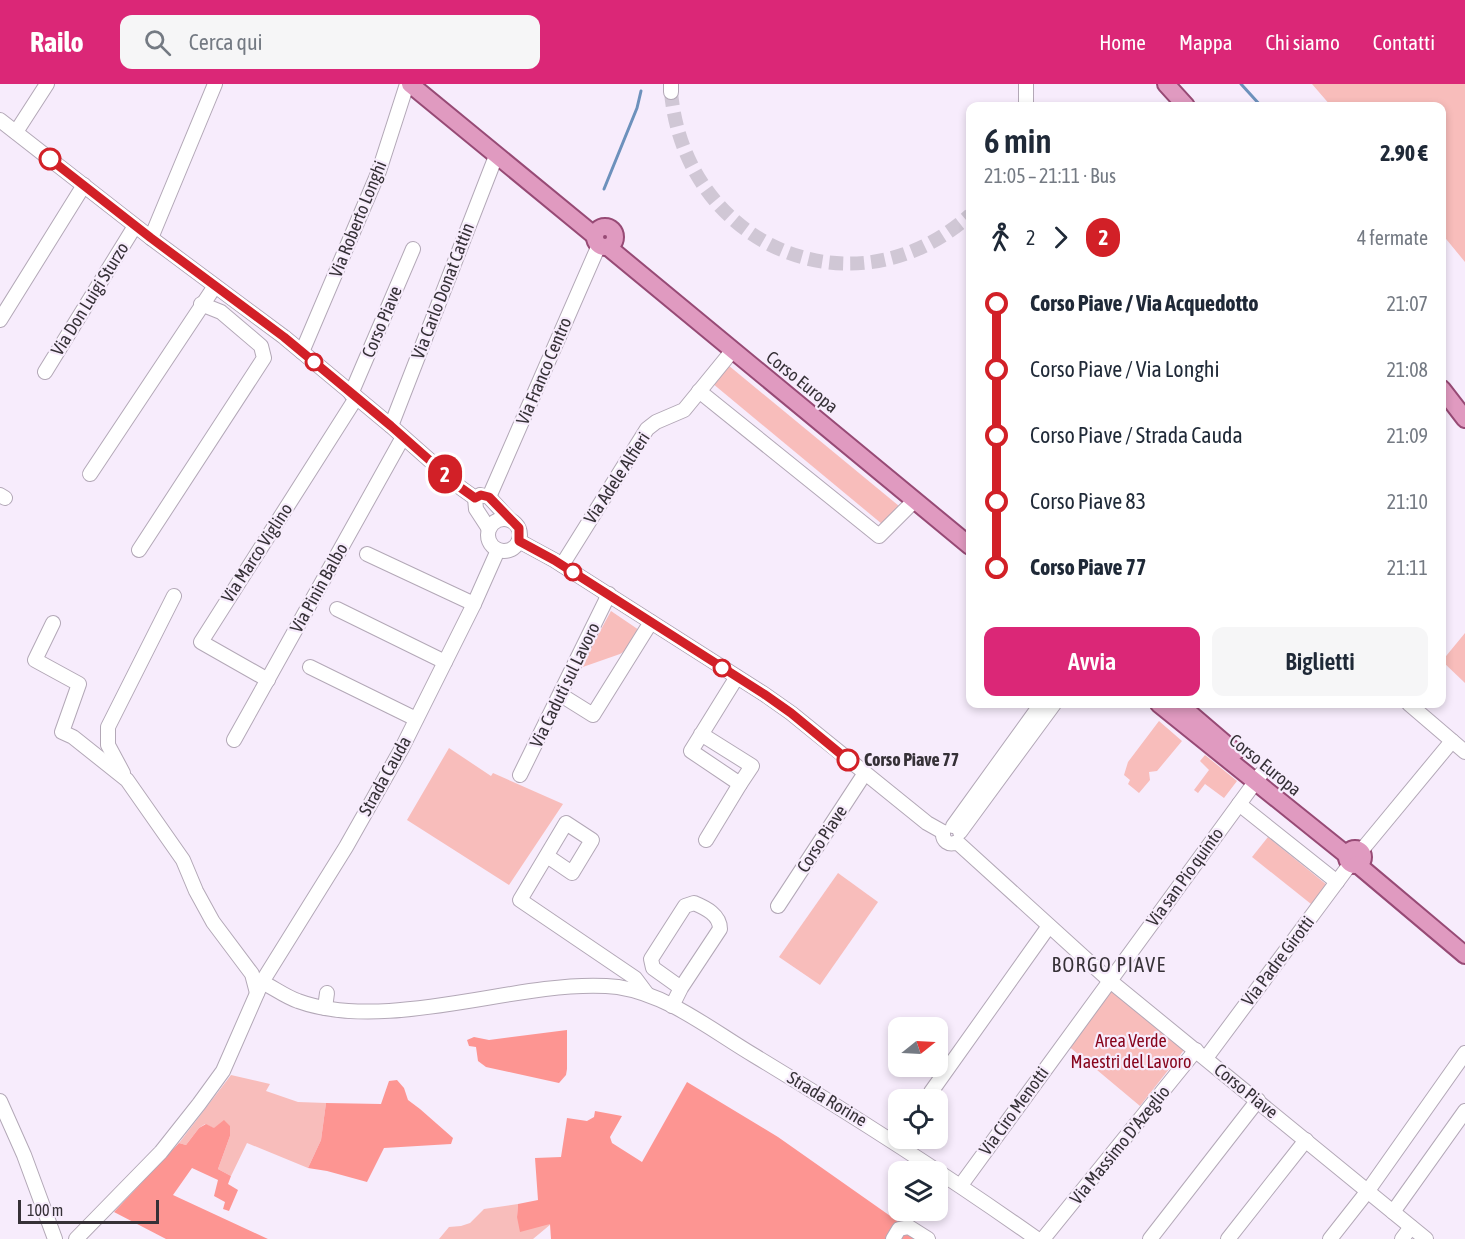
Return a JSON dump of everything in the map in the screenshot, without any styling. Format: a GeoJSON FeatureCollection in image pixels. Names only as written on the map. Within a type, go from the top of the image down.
{"type":"FeatureCollection","features":[{"type":"Feature","properties":{"kind":"main road","name":"Corso Europa"},"geometry":{"type":"LineString","coordinates":[[408,84],[427,92],[966,530]]}},
{"type":"Feature","properties":{"kind":"main road"},"geometry":{"type":"LineString","coordinates":[[1166,84],[1182,102]]}},
{"type":"Feature","properties":{"kind":"main road"},"geometry":{"type":"LineString","coordinates":[[427,92],[496,156],[604,238]]}},
{"type":"Feature","properties":{"kind":"main road","name":"Corso Europa"},"geometry":{"type":"LineString","coordinates":[[604,238],[733,350],[966,543]]}},
{"type":"Feature","properties":{"kind":"main road"},"geometry":{"type":"LineString","coordinates":[[1446,394],[1465,419]]}},
{"type":"Feature","properties":{"kind":"main road"},"geometry":{"type":"LineString","coordinates":[[1446,410],[1465,428]]}},
{"type":"Feature","properties":{"kind":"main road","name":"Corso Europa"},"geometry":{"type":"LineString","coordinates":[[1164,708],[1258,778],[1465,941]]}},
{"type":"Feature","properties":{"kind":"main road","name":"Corso Europa"},"geometry":{"type":"LineString","coordinates":[[1183,708],[1258,778]]}},
{"type":"Feature","properties":{"kind":"main road","name":"Corso Europa"},"geometry":{"type":"LineString","coordinates":[[1356,857],[1465,955]]}},
{"type":"Feature","properties":{"kind":"street"},"geometry":{"type":"LineString","coordinates":[[16,132],[47,84]]}},
{"type":"Feature","properties":{"kind":"street"},"geometry":{"type":"LineString","coordinates":[[151,238],[215,84]]}},
{"type":"Feature","properties":{"kind":"street","name":"Via Roberto Longhi"},"geometry":{"type":"LineString","coordinates":[[302,352],[379,171],[408,84]]}},
{"type":"Feature","properties":{"kind":"street"},"geometry":{"type":"LineString","coordinates":[[1026,84],[1026,102]]}},
{"type":"Feature","properties":{"kind":"street"},"geometry":{"type":"LineString","coordinates":[[0,120],[135,226],[302,352],[461,488],[482,497],[510,520],[519,528],[519,541],[510,550],[498,550],[489,541],[489,529],[476,510],[482,497]]}},
{"type":"Feature","properties":{"kind":"street","name":"Via Carlo Donat Cattin"},"geometry":{"type":"LineString","coordinates":[[391,426],[496,156]]}},
{"type":"Feature","properties":{"kind":"street"},"geometry":{"type":"LineString","coordinates":[[0,320],[84,185]]}},
{"type":"Feature","properties":{"kind":"street","name":"Via Don Luigi Sturzo"},"geometry":{"type":"LineString","coordinates":[[45,372],[135,226]]}},
{"type":"Feature","properties":{"kind":"street","name":"Via Franco Centro"},"geometry":{"type":"LineString","coordinates":[[482,497],[604,238]]}},
{"type":"Feature","properties":{"kind":"street","name":"Corso Piave"},"geometry":{"type":"LineString","coordinates":[[354,396],[413,249]]}},
{"type":"Feature","properties":{"kind":"street"},"geometry":{"type":"LineString","coordinates":[[90,474],[215,286]]}},
{"type":"Feature","properties":{"kind":"street"},"geometry":{"type":"LineString","coordinates":[[139,550],[264,358],[261,346],[221,312],[201,304]]}},
{"type":"Feature","properties":{"kind":"street","name":"Via Adele Alfieri"},"geometry":{"type":"LineString","coordinates":[[562,565],[647,429],[656,422],[684,410],[733,350]]}},
{"type":"Feature","properties":{"kind":"street"},"geometry":{"type":"LineString","coordinates":[[699,391],[879,536],[911,504]]}},
{"type":"Feature","properties":{"kind":"street","name":"Via Marco Viglino"},"geometry":{"type":"LineString","coordinates":[[268,680],[201,642],[354,396]]}},
{"type":"Feature","properties":{"kind":"street","name":"Via Pinin Balbo"},"geometry":{"type":"LineString","coordinates":[[234,740],[403,437]]}},
{"type":"Feature","properties":{"kind":"street"},"geometry":{"type":"LineString","coordinates":[[489,529],[497,520],[510,520]]}},
{"type":"Feature","properties":{"kind":"street","name":"Corso Piave"},"geometry":{"type":"LineString","coordinates":[[519,541],[609,594],[791,713],[927,823],[953,833],[1049,926],[1109,980],[1426,1239]]}},
{"type":"Feature","properties":{"kind":"street","name":"Strada Cauda"},"geometry":{"type":"LineString","coordinates":[[76,1239],[161,1152],[223,1071],[259,987],[351,838],[402,748],[474,604],[498,550]]}},
{"type":"Feature","properties":{"kind":"street"},"geometry":{"type":"LineString","coordinates":[[366,554],[474,604]]}},
{"type":"Feature","properties":{"kind":"street","name":"Via Caduti sul Lavoro"},"geometry":{"type":"LineString","coordinates":[[520,775],[609,594]]}},
{"type":"Feature","properties":{"kind":"street"},"geometry":{"type":"LineString","coordinates":[[174,596],[108,728],[108,745],[127,780],[183,860],[196,891],[213,922],[259,987]]}},
{"type":"Feature","properties":{"kind":"street"},"geometry":{"type":"LineString","coordinates":[[337,609],[445,662]]}},
{"type":"Feature","properties":{"kind":"street"},"geometry":{"type":"LineString","coordinates":[[561,695],[593,715],[651,622]]}},
{"type":"Feature","properties":{"kind":"street"},"geometry":{"type":"LineString","coordinates":[[53,623],[35,660],[79,684],[62,732],[73,737],[127,780]]}},
{"type":"Feature","properties":{"kind":"street"},"geometry":{"type":"LineString","coordinates":[[310,667],[416,719]]}},
{"type":"Feature","properties":{"kind":"street"},"geometry":{"type":"LineString","coordinates":[[737,677],[691,751],[740,784]]}},
{"type":"Feature","properties":{"kind":"street"},"geometry":{"type":"LineString","coordinates":[[953,833],[1038,708]]}},
{"type":"Feature","properties":{"kind":"street"},"geometry":{"type":"LineString","coordinates":[[953,833],[1051,708]]}},
{"type":"Feature","properties":{"kind":"street"},"geometry":{"type":"LineString","coordinates":[[1414,708],[1465,752]]}},
{"type":"Feature","properties":{"kind":"street"},"geometry":{"type":"LineString","coordinates":[[701,734],[752,766],[706,840]]}},
{"type":"Feature","properties":{"kind":"street","name":"Via Padre Girotti"},"geometry":{"type":"LineString","coordinates":[[1203,1056],[1356,857],[1452,741]]}},
{"type":"Feature","properties":{"kind":"street","name":"Corso Piave"},"geometry":{"type":"LineString","coordinates":[[778,906],[865,773]]}},
{"type":"Feature","properties":{"kind":"street","name":"Via san Pio quinto"},"geometry":{"type":"LineString","coordinates":[[1109,980],[1258,778]]}},
{"type":"Feature","properties":{"kind":"street"},"geometry":{"type":"LineString","coordinates":[[1239,804],[1337,882]]}},
{"type":"Feature","properties":{"kind":"street"},"geometry":{"type":"LineString","coordinates":[[547,856],[520,900],[635,978],[647,994]]}},
{"type":"Feature","properties":{"kind":"street"},"geometry":{"type":"LineString","coordinates":[[672,1006],[681,988],[720,929],[720,922],[716,916],[694,903],[685,906],[651,958],[653,968],[681,988]]}},
{"type":"Feature","properties":{"kind":"street"},"geometry":{"type":"LineString","coordinates":[[933,1089],[1049,926]]}},
{"type":"Feature","properties":{"kind":"street","name":"Via Ciro Menotti"},"geometry":{"type":"LineString","coordinates":[[961,1185],[1109,980]]}},
{"type":"Feature","properties":{"kind":"street","name":"Strada Rorine"},"geometry":{"type":"LineString","coordinates":[[259,987],[297,1001],[325,1008],[380,1012],[578,986],[616,987],[647,994],[684,1011],[854,1115],[961,1185],[1037,1239]]}},
{"type":"Feature","properties":{"kind":"street"},"geometry":{"type":"LineString","coordinates":[[325,1008],[327,993]]}},
{"type":"Feature","properties":{"kind":"street"},"geometry":{"type":"LineString","coordinates":[[1330,1239],[1367,1192],[1465,1053]]}},
{"type":"Feature","properties":{"kind":"street","name":"Via Massimo D'Azeglio"},"geometry":{"type":"LineString","coordinates":[[1043,1239],[1203,1056]]}},
{"type":"Feature","properties":{"kind":"street"},"geometry":{"type":"LineString","coordinates":[[1150,1239],[1258,1100]]}},
{"type":"Feature","properties":{"kind":"street"},"geometry":{"type":"LineString","coordinates":[[0,1101],[24,1155],[55,1239]]}},
{"type":"Feature","properties":{"kind":"street"},"geometry":{"type":"LineString","coordinates":[[1393,1212],[1465,1111]]}},
{"type":"Feature","properties":{"kind":"street"},"geometry":{"type":"LineString","coordinates":[[1228,1239],[1306,1140]]}},
{"type":"Feature","properties":{"kind":"street"},"geometry":{"type":"LineString","coordinates":[[893,1239],[899,1229],[909,1227],[928,1239]]}},
{"type":"Feature","properties":{"kind":"street"},"geometry":{"type":"LineString","coordinates":[[1402,1239],[1411,1227]]}},
{"type":"Feature","properties":{"kind":"green space"},"geometry":{"type":"Polygon","coordinates":[[[1312,84],[1465,84],[1465,262],[1446,239],[1446,102],[1328,102],[1312,84]]]}},
{"type":"Feature","properties":{"kind":"green space"},"geometry":{"type":"Polygon","coordinates":[[[728,365],[899,506],[882,524],[712,383],[728,365]]]}},
{"type":"Feature","properties":{"kind":"green space"},"geometry":{"type":"Polygon","coordinates":[[[611,611],[639,630],[628,649],[580,668],[611,611]]]}},
{"type":"Feature","properties":{"kind":"green space"},"geometry":{"type":"Polygon","coordinates":[[[1465,633],[1465,683],[1446,665],[1446,656],[1465,633]]]}},
{"type":"Feature","properties":{"kind":"green space"},"geometry":{"type":"Polygon","coordinates":[[[1159,721],[1182,741],[1157,771],[1149,772],[1150,780],[1139,793],[1128,784],[1130,780],[1124,775],[1128,762],[1159,721]]]}},
{"type":"Feature","properties":{"kind":"green space"},"geometry":{"type":"Polygon","coordinates":[[[449,748],[491,776],[493,773],[563,804],[509,885],[407,820],[449,748]]]}},
{"type":"Feature","properties":{"kind":"green space"},"geometry":{"type":"Polygon","coordinates":[[[1205,755],[1237,781],[1224,798],[1205,784],[1198,793],[1194,790],[1209,770],[1200,761],[1205,755]]]}},
{"type":"Feature","properties":{"kind":"green space"},"geometry":{"type":"Polygon","coordinates":[[[1268,837],[1327,885],[1311,904],[1252,857],[1268,837]]]}},
{"type":"Feature","properties":{"kind":"green space"},"geometry":{"type":"Polygon","coordinates":[[[838,873],[878,902],[820,985],[779,957],[838,873]]]}},
{"type":"Feature","properties":{"kind":"green space","name":"Area Verde Maestri del Lavoro"},"geometry":{"type":"Polygon","coordinates":[[[1109,987],[1184,1050],[1140,1106],[1066,1044],[1109,987]]]}},
{"type":"Feature","properties":{"kind":"green space"},"geometry":{"type":"Polygon","coordinates":[[[231,1075],[270,1084],[266,1091],[298,1102],[326,1103],[321,1140],[308,1168],[247,1143],[231,1176],[218,1169],[230,1136],[205,1124],[186,1145],[179,1143],[231,1075]]]}},
{"type":"Feature","properties":{"kind":"green space"},"geometry":{"type":"Polygon","coordinates":[[[518,1204],[517,1217],[551,1224],[533,1239],[439,1239],[449,1227],[470,1223],[484,1209],[518,1204]]]}},
{"type":"Feature","properties":{"kind":"shaded area"},"geometry":{"type":"Polygon","coordinates":[[[567,1030],[567,1069],[566,1075],[559,1083],[486,1067],[478,1061],[476,1047],[469,1046],[467,1040],[474,1037],[489,1040],[567,1030]]]}},
{"type":"Feature","properties":{"kind":"shaded area"},"geometry":{"type":"Polygon","coordinates":[[[397,1080],[404,1088],[408,1100],[453,1138],[451,1144],[384,1148],[367,1182],[308,1168],[321,1140],[326,1103],[381,1104],[389,1081],[397,1080]]]}},
{"type":"Feature","properties":{"kind":"shaded area"},"geometry":{"type":"Polygon","coordinates":[[[687,1082],[778,1137],[888,1214],[888,1221],[897,1221],[923,1239],[551,1239],[550,1224],[520,1232],[517,1217],[518,1204],[538,1200],[535,1158],[561,1157],[567,1118],[587,1121],[594,1117],[595,1111],[622,1116],[610,1137],[612,1143],[642,1162],[687,1082]]]}},
{"type":"Feature","properties":{"kind":"shaded area"},"geometry":{"type":"Polygon","coordinates":[[[224,1120],[230,1126],[230,1136],[218,1169],[231,1176],[228,1184],[238,1190],[229,1211],[223,1209],[225,1202],[214,1196],[218,1180],[192,1168],[173,1195],[268,1239],[166,1239],[114,1212],[179,1143],[186,1145],[199,1128],[206,1124],[214,1128],[224,1120]]]}},
{"type":"Feature","properties":{"kind":"waterway"},"geometry":{"type":"LineString","coordinates":[[1241,84],[1257,102]]}},
{"type":"Feature","properties":{"kind":"waterway"},"geometry":{"type":"LineString","coordinates":[[604,189],[637,108],[641,91]]}},
{"type":"Feature","properties":{"kind":"tunnel"},"geometry":{"type":"LineString","coordinates":[[671,92],[683,146],[707,191],[741,226],[782,250],[828,262],[876,261],[924,246],[966,218]]}},
{"type":"Feature","properties":{"kind":"bus line","name":"2"},"geometry":{"type":"LineString","coordinates":[[50,159],[284,337],[461,488],[475,498],[481,495],[489,497],[519,528],[519,541],[609,594],[764,694],[848,760]]}},
{"type":"Feature","properties":{"kind":"place","name":"Corso Piave 77"},"geometry":{"type":"Point","coordinates":[848,760]}},
{"type":"Feature","properties":{"kind":"district","name":"BORGO PIAVE"},"geometry":{"type":"Point","coordinates":[1109,965]}}]}
